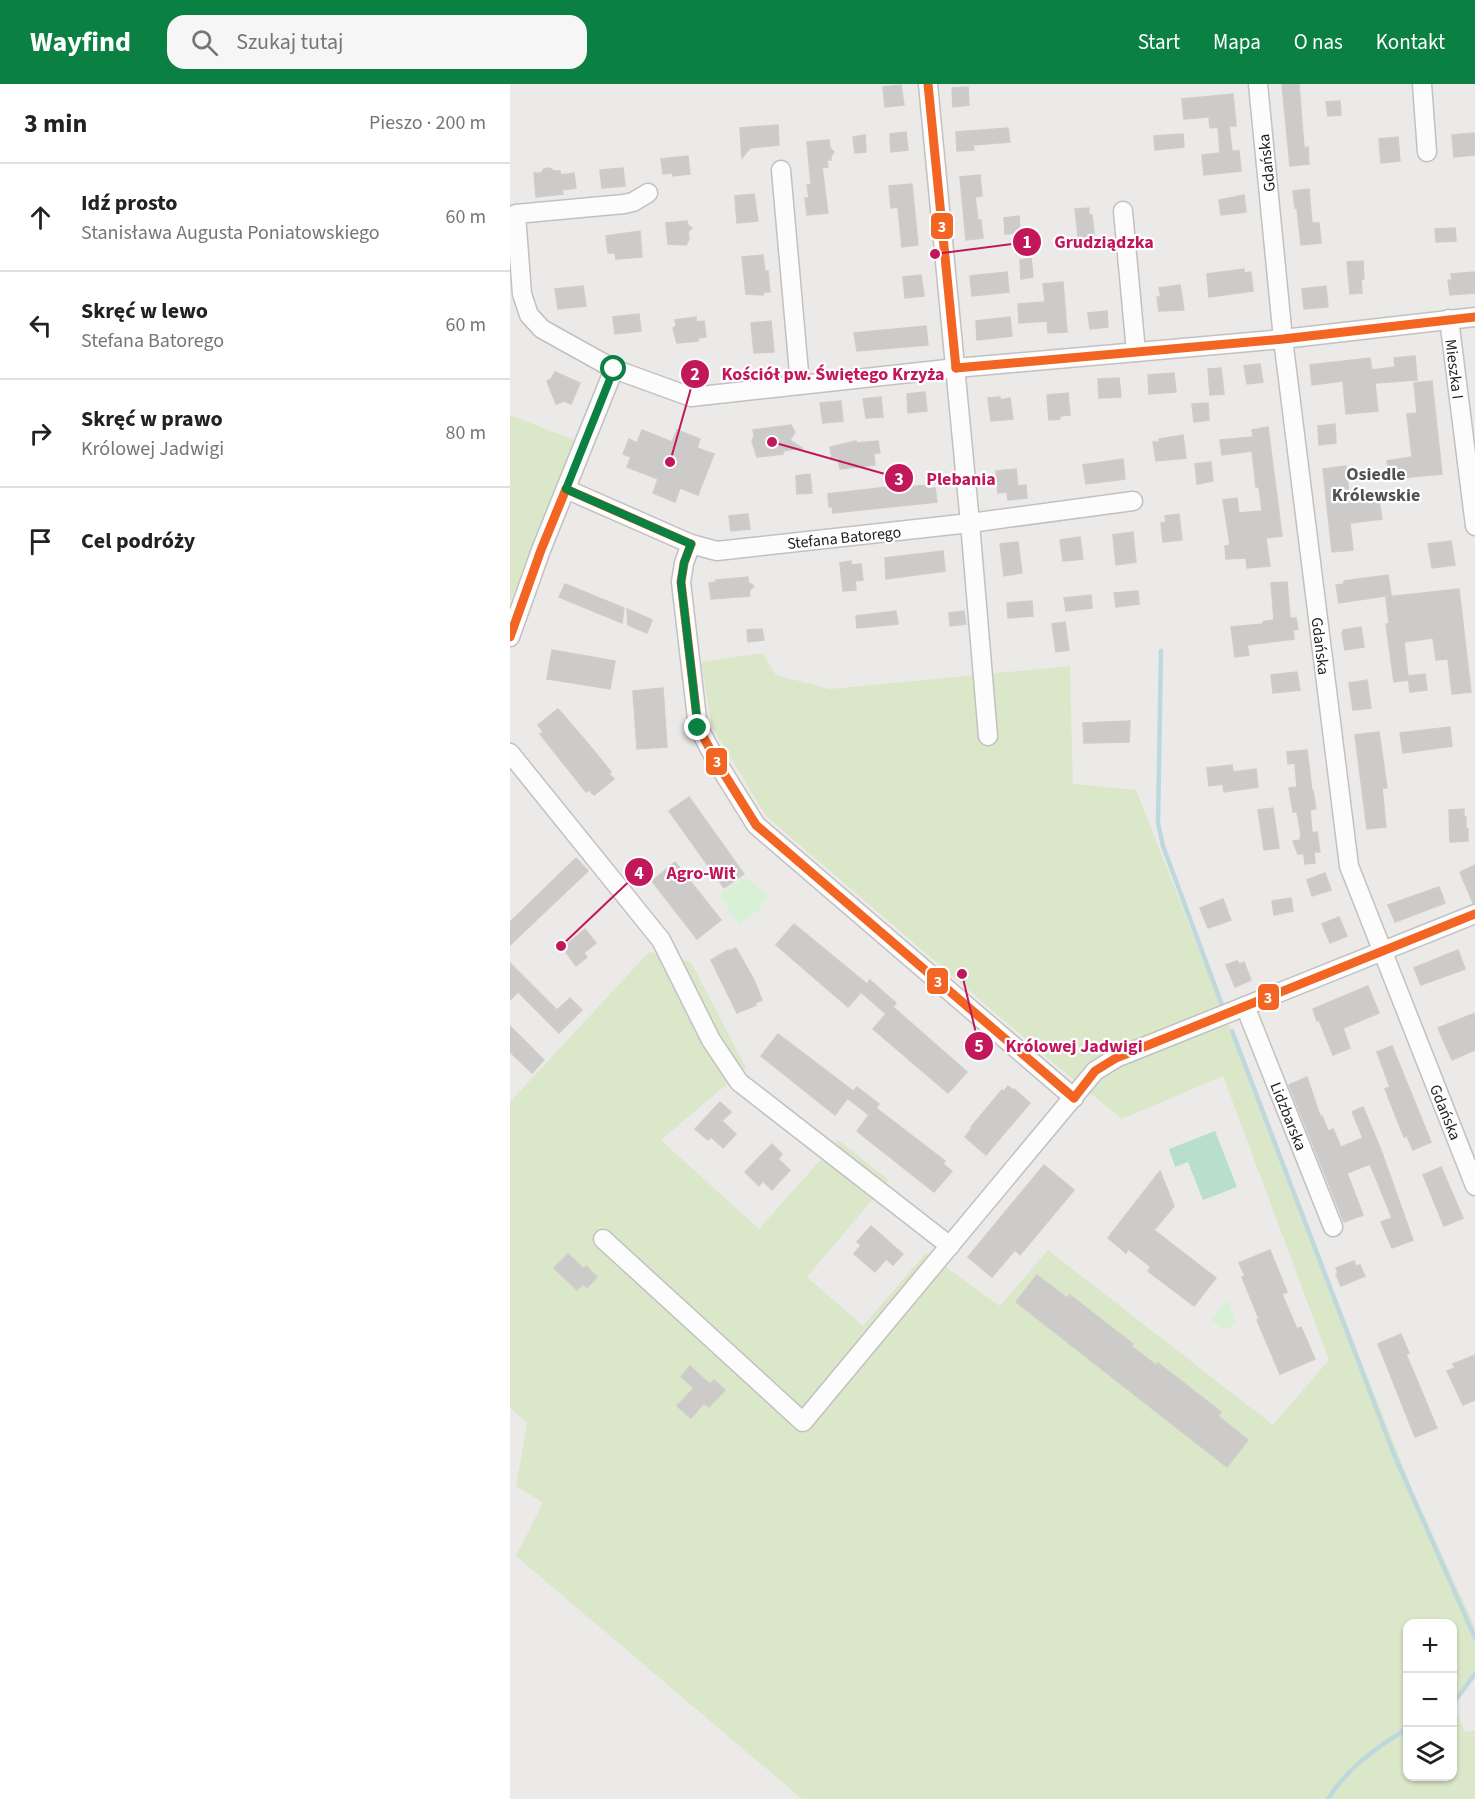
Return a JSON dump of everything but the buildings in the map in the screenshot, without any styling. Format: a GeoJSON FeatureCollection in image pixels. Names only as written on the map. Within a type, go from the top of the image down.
{"type":"FeatureCollection","features":[{"type":"Feature","properties":{"kind":"street"},"geometry":{"type":"LineString","coordinates":[[928,84],[956,368],[988,736]]}},
{"type":"Feature","properties":{"kind":"street","name":"Gdańska"},"geometry":{"type":"LineString","coordinates":[[1258,84],[1283,339],[1349,866],[1475,1186]]}},
{"type":"Feature","properties":{"kind":"street"},"geometry":{"type":"LineString","coordinates":[[1422,84],[1427,152]]}},
{"type":"Feature","properties":{"kind":"street"},"geometry":{"type":"LineString","coordinates":[[781,170],[800,384]]}},
{"type":"Feature","properties":{"kind":"street"},"geometry":{"type":"LineString","coordinates":[[648,193],[633,202],[624,204],[516,214],[522,294],[529,315],[542,329],[614,369],[691,397],[956,368],[1283,339],[1475,317]]}},
{"type":"Feature","properties":{"kind":"street"},"geometry":{"type":"LineString","coordinates":[[1123,211],[1136,352]]}},
{"type":"Feature","properties":{"kind":"street","name":"Mieszka I"},"geometry":{"type":"LineString","coordinates":[[1449,319],[1475,526]]}},
{"type":"Feature","properties":{"kind":"street"},"geometry":{"type":"LineString","coordinates":[[510,637],[541,550],[614,369]]}},
{"type":"Feature","properties":{"kind":"street","name":"Stefana Batorego"},"geometry":{"type":"LineString","coordinates":[[566,489],[691,544],[717,551],[970,523],[1133,501]]}},
{"type":"Feature","properties":{"kind":"street"},"geometry":{"type":"LineString","coordinates":[[691,544],[684,563],[681,582],[698,728],[756,825],[1074,1098]]}},
{"type":"Feature","properties":{"kind":"street"},"geometry":{"type":"LineString","coordinates":[[510,753],[661,940],[711,1040],[739,1082],[950,1246]]}},
{"type":"Feature","properties":{"kind":"street"},"geometry":{"type":"LineString","coordinates":[[603,1239],[803,1422],[1095,1071],[1116,1058],[1475,914]]}},
{"type":"Feature","properties":{"kind":"street","name":"Lidzbarska"},"geometry":{"type":"LineString","coordinates":[[1245,1006],[1333,1227]]}},
{"type":"Feature","properties":{"kind":"green space"},"geometry":{"type":"Polygon","coordinates":[[[510,415],[574,440],[510,603],[510,415]]]}},
{"type":"Feature","properties":{"kind":"green space"},"geometry":{"type":"Polygon","coordinates":[[[762,653],[776,675],[830,689],[1070,666],[1073,784],[1136,790],[1412,1489],[1475,1627],[1475,1673],[1457,1699],[1457,1619],[1403,1619],[1403,1781],[1457,1781],[1457,1714],[1465,1732],[1475,1730],[1475,1799],[802,1799],[516,1556],[543,1503],[516,1486],[527,1423],[510,1408],[510,1102],[649,952],[691,962],[746,1068],[661,1140],[759,1229],[838,1140],[889,1180],[807,1277],[863,1326],[926,1253],[1000,1306],[1048,1250],[1273,1425],[1329,1360],[1223,1076],[1122,1119],[766,816],[712,727],[701,662],[762,653]]]}},
{"type":"Feature","properties":{"kind":"green space"},"geometry":{"type":"Polygon","coordinates":[[[746,877],[768,896],[759,910],[739,924],[719,895],[746,877]]]}},
{"type":"Feature","properties":{"kind":"green space"},"geometry":{"type":"Polygon","coordinates":[[[1215,1131],[1237,1187],[1203,1200],[1188,1162],[1175,1167],[1169,1149],[1215,1131]]]}},
{"type":"Feature","properties":{"kind":"green space"},"geometry":{"type":"Polygon","coordinates":[[[1227,1300],[1237,1323],[1224,1329],[1211,1320],[1227,1300]]]}},
{"type":"Feature","properties":{"kind":"waterway"},"geometry":{"type":"LineString","coordinates":[[1161,651],[1158,823],[1163,846],[1222,1005]]}},
{"type":"Feature","properties":{"kind":"waterway"},"geometry":{"type":"LineString","coordinates":[[1232,1031],[1393,1452],[1475,1638]]}},
{"type":"Feature","properties":{"kind":"waterway"},"geometry":{"type":"LineString","coordinates":[[1457,1698],[1475,1674]]}},
{"type":"Feature","properties":{"kind":"waterway"},"geometry":{"type":"LineString","coordinates":[[1328,1799],[1353,1768],[1403,1731]]}},
{"type":"Feature","properties":{"kind":"transit line","name":"3"},"geometry":{"type":"LineString","coordinates":[[928,84],[956,368]]}},
{"type":"Feature","properties":{"kind":"transit line","name":"3"},"geometry":{"type":"LineString","coordinates":[[956,368],[1283,339],[1475,317]]}},
{"type":"Feature","properties":{"kind":"transit line","name":"3"},"geometry":{"type":"LineString","coordinates":[[566,489],[691,544]]}},
{"type":"Feature","properties":{"kind":"transit line","name":"3"},"geometry":{"type":"LineString","coordinates":[[510,637],[566,489]]}},
{"type":"Feature","properties":{"kind":"transit line","name":"3"},"geometry":{"type":"LineString","coordinates":[[691,544],[684,563],[681,582],[698,727],[756,825],[1074,1098]]}},
{"type":"Feature","properties":{"kind":"transit line","name":"3"},"geometry":{"type":"LineString","coordinates":[[1074,1098],[1095,1071],[1116,1058],[1475,914]]}},
{"type":"Feature","properties":{"kind":"place","name":"Grudziądzka"},"geometry":{"type":"Point","coordinates":[935,254]}},
{"type":"Feature","properties":{"kind":"place","name":"Plebania"},"geometry":{"type":"Point","coordinates":[772,442]}},
{"type":"Feature","properties":{"kind":"place","name":"Kościół pw. Świętego Krzyża"},"geometry":{"type":"Point","coordinates":[670,462]}},
{"type":"Feature","properties":{"kind":"place","name":"Agro-Wit"},"geometry":{"type":"Point","coordinates":[561,946]}},
{"type":"Feature","properties":{"kind":"place","name":"Królowej Jadwigi"},"geometry":{"type":"Point","coordinates":[962,974]}},
{"type":"Feature","properties":{"kind":"district","name":"Osiedle Królewskie"},"geometry":{"type":"Point","coordinates":[1376,484]}},
{"type":"Feature","properties":{"kind":"route"},"geometry":{"type":"LineString","coordinates":[[614,369],[566,489],[691,544],[684,563],[681,582],[698,728]]}}]}
